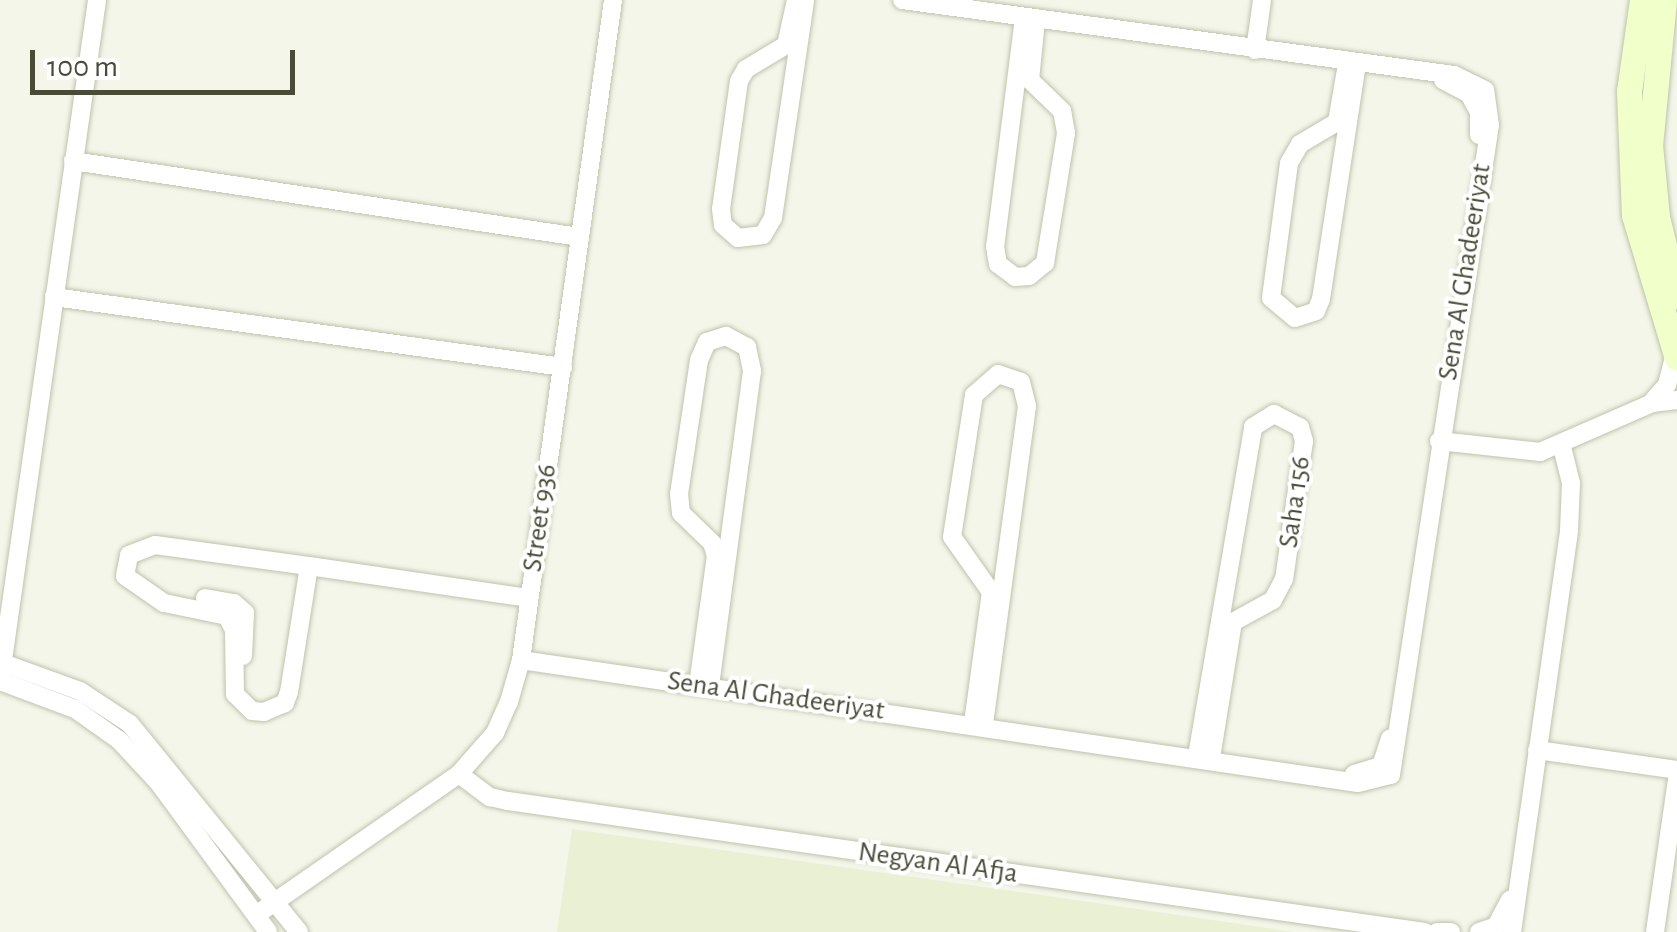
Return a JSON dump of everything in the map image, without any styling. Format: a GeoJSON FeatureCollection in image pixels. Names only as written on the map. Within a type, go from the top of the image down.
{"type":"FeatureCollection","features":[{"type":"Feature","properties":{"kind":"street"},"geometry":{"type":"LineString","coordinates":[[1,672],[97,0]]}},
{"type":"Feature","properties":{"kind":"street","name":"Street 936"},"geometry":{"type":"LineString","coordinates":[[256,915],[459,774],[496,733],[521,660],[612,0]]}},
{"type":"Feature","properties":{"kind":"street"},"geometry":{"type":"LineString","coordinates":[[796,0],[790,38],[770,57],[746,70],[739,81],[721,209],[724,225],[738,238],[750,240],[770,228],[805,0]]}},
{"type":"Feature","properties":{"kind":"street","name":"Sena Al Ghadeeriyat"},"geometry":{"type":"LineString","coordinates":[[521,660],[1328,776],[1380,766],[1403,690],[1490,101],[1466,77],[902,0]]}},
{"type":"Feature","properties":{"kind":"street"},"geometry":{"type":"LineString","coordinates":[[1255,50],[1262,0]]}},
{"type":"Feature","properties":{"kind":"street"},"geometry":{"type":"LineString","coordinates":[[1642,0],[1628,149],[1649,282],[1676,355],[1667,385],[1652,403]]}},
{"type":"Feature","properties":{"kind":"street"},"geometry":{"type":"LineString","coordinates":[[1664,0],[1650,145],[1657,217],[1677,298]]}},
{"type":"Feature","properties":{"kind":"street"},"geometry":{"type":"LineString","coordinates":[[1030,19],[1029,74],[1062,111],[1066,133],[1049,251],[1029,276],[1004,272],[995,254],[1010,116],[1030,19]]}},
{"type":"Feature","properties":{"kind":"street"},"geometry":{"type":"LineString","coordinates":[[770,57],[794,80]]}},
{"type":"Feature","properties":{"kind":"street"},"geometry":{"type":"LineString","coordinates":[[1352,64],[1346,161],[1321,300],[1306,317],[1284,315],[1271,286],[1289,163],[1294,150],[1338,122],[1352,64]]}},
{"type":"Feature","properties":{"kind":"street"},"geometry":{"type":"LineString","coordinates":[[1010,116],[1047,98]]}},
{"type":"Feature","properties":{"kind":"street"},"geometry":{"type":"LineString","coordinates":[[1317,137],[1346,161]]}},
{"type":"Feature","properties":{"kind":"street"},"geometry":{"type":"LineString","coordinates":[[73,161],[580,237]]}},
{"type":"Feature","properties":{"kind":"street"},"geometry":{"type":"LineString","coordinates":[[54,297],[563,367]]}},
{"type":"Feature","properties":{"kind":"street"},"geometry":{"type":"LineString","coordinates":[[716,336],[739,340],[752,358],[733,514],[704,686],[716,556],[701,532],[681,513],[680,494],[698,360],[716,336]]}},
{"type":"Feature","properties":{"kind":"street"},"geometry":{"type":"LineString","coordinates":[[998,374],[1020,382],[1027,406],[979,724],[991,599],[952,537],[974,394],[998,374]]}},
{"type":"Feature","properties":{"kind":"street"},"geometry":{"type":"LineString","coordinates":[[1439,441],[1518,453],[1562,447],[1652,403],[1677,400]]}},
{"type":"Feature","properties":{"kind":"street","name":"Saha 156"},"geometry":{"type":"LineString","coordinates":[[1274,414],[1289,418],[1304,440],[1284,579],[1276,597],[1233,622],[1204,757],[1253,427],[1274,414]]}},
{"type":"Feature","properties":{"kind":"street"},"geometry":{"type":"LineString","coordinates":[[1512,932],[1571,505],[1562,447]]}},
{"type":"Feature","properties":{"kind":"street"},"geometry":{"type":"LineString","coordinates":[[701,532],[733,514]]}},
{"type":"Feature","properties":{"kind":"street"},"geometry":{"type":"LineString","coordinates":[[309,566],[285,702],[252,710],[235,694],[247,629],[240,607],[140,592],[124,576],[129,555],[141,546],[309,566],[528,598]]}},
{"type":"Feature","properties":{"kind":"street"},"geometry":{"type":"LineString","coordinates":[[976,570],[1007,556]]}},
{"type":"Feature","properties":{"kind":"street"},"geometry":{"type":"LineString","coordinates":[[1227,583],[1258,607]]}},
{"type":"Feature","properties":{"kind":"street"},"geometry":{"type":"LineString","coordinates":[[1,672],[80,690],[130,724],[299,932]]}},
{"type":"Feature","properties":{"kind":"street"},"geometry":{"type":"LineString","coordinates":[[1,672],[119,740],[158,782],[268,932]]}},
{"type":"Feature","properties":{"kind":"street"},"geometry":{"type":"LineString","coordinates":[[1537,750],[1677,770]]}},
{"type":"Feature","properties":{"kind":"street","name":"Negyan Al Afja"},"geometry":{"type":"LineString","coordinates":[[459,774],[490,798],[508,802],[1425,932]]}},
{"type":"Feature","properties":{"kind":"street"},"geometry":{"type":"LineString","coordinates":[[1655,932],[1677,779]]}},
{"type":"Feature","properties":{"kind":"street"},"geometry":{"type":"LineString","coordinates":[[1479,932],[1503,918],[1520,872]]}},
{"type":"Feature","properties":{"kind":"street"},"geometry":{"type":"LineString","coordinates":[[1437,932],[1451,932]]}},
{"type":"Feature","properties":{"kind":"shaded area"},"geometry":{"type":"Polygon","coordinates":[[[572,829],[1083,901],[1294,932],[557,932],[572,829]]]}}]}
